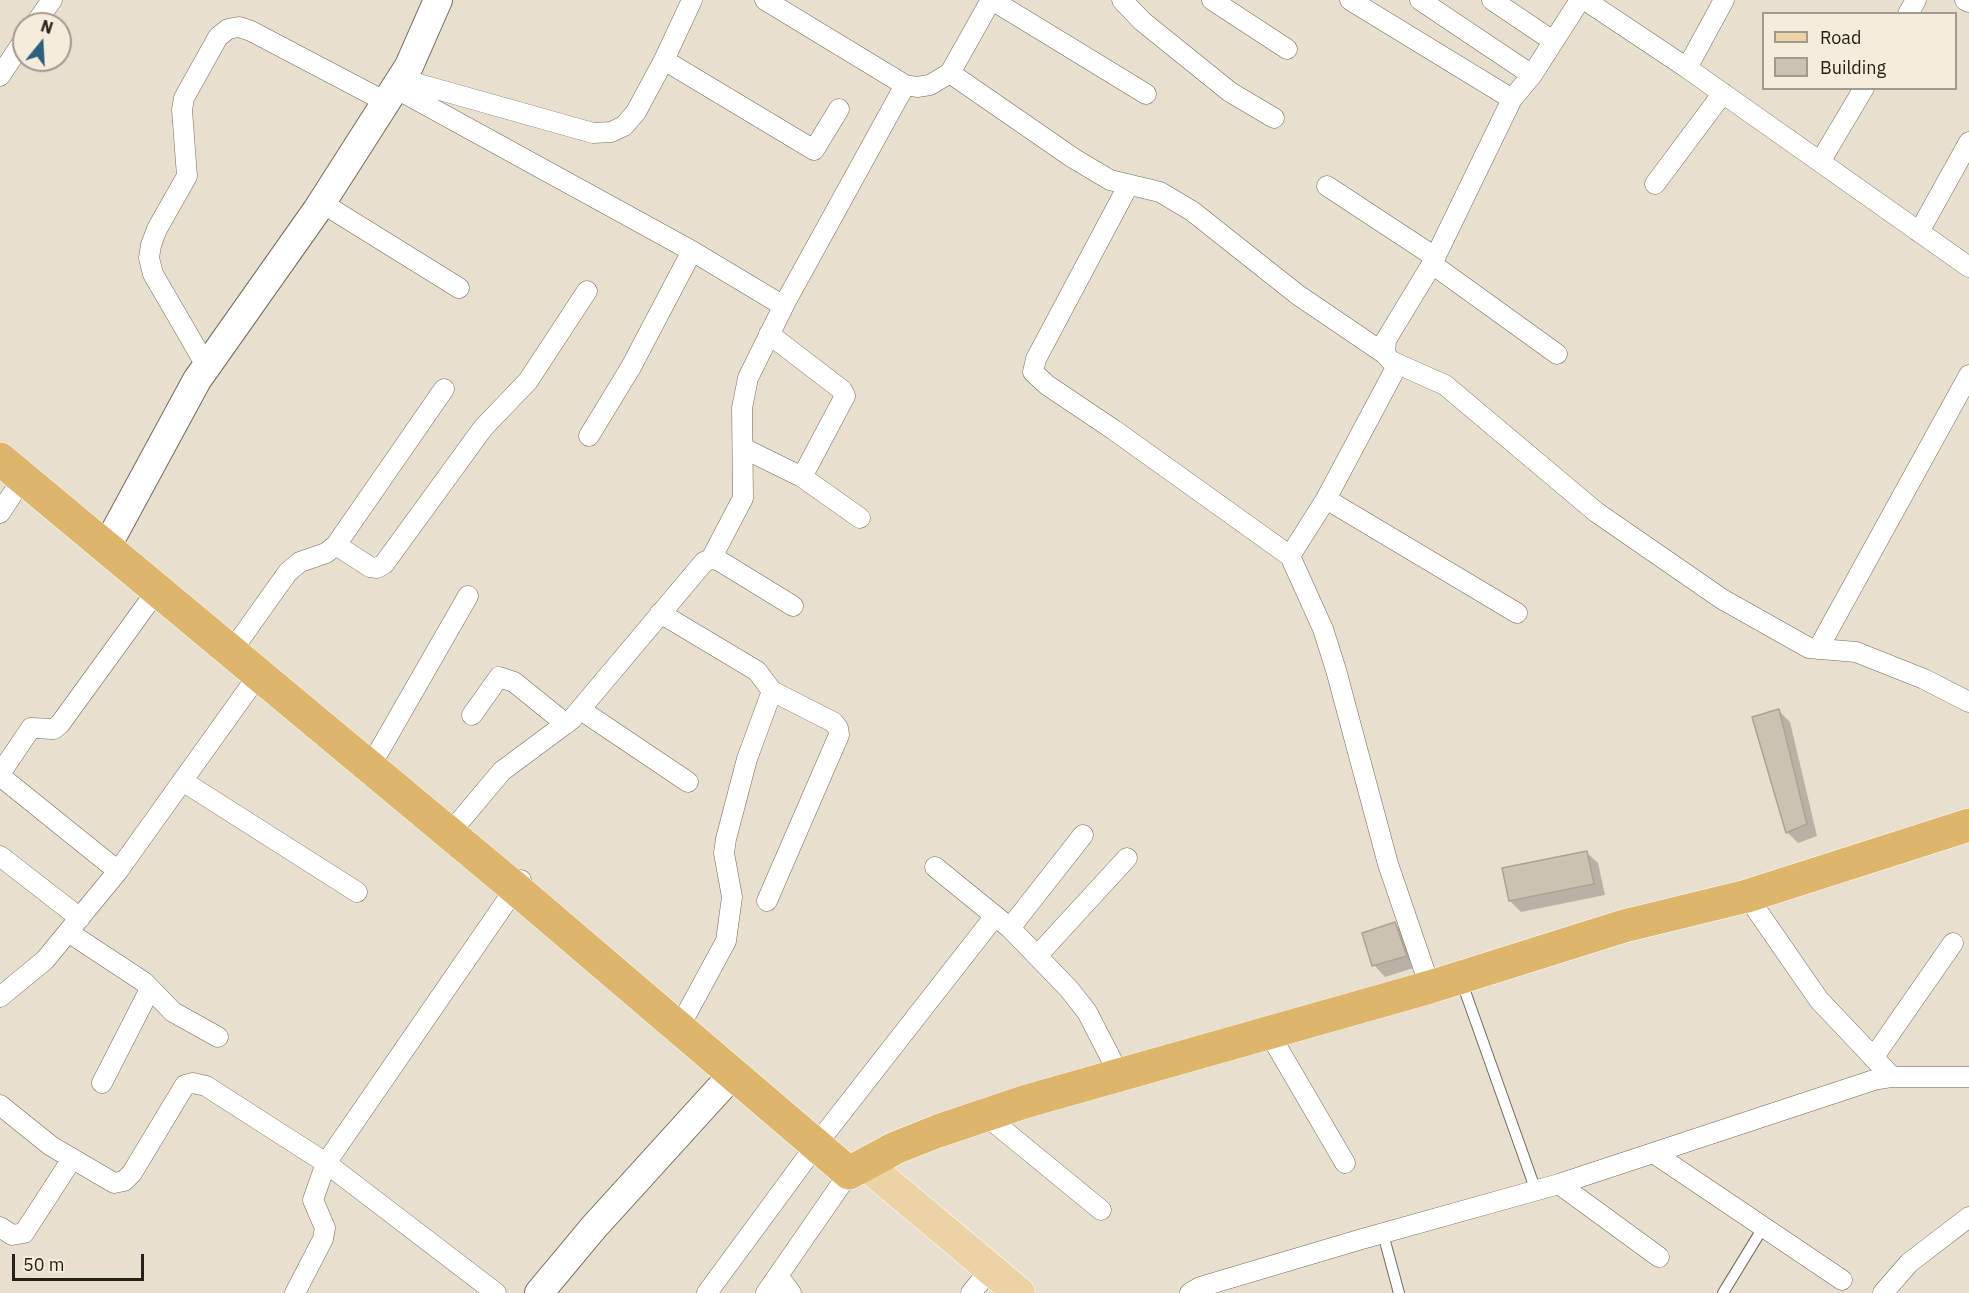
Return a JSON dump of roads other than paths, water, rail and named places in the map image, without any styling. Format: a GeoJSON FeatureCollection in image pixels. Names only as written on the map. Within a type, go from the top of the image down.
{"type":"FeatureCollection","features":[{"type":"Feature","properties":{"kind":"highway"},"geometry":{"type":"LineString","coordinates":[[0,438],[111,539],[158,589],[259,674],[687,1013],[821,1139]]}},
{"type":"Feature","properties":{"kind":"highway"},"geometry":{"type":"LineString","coordinates":[[12,468],[111,539],[241,638],[460,821],[520,881],[733,1074],[857,1168],[938,1131],[985,1115],[1430,987],[1624,926],[1747,896],[1969,825]]}},
{"type":"Feature","properties":{"kind":"main road"},"geometry":{"type":"LineString","coordinates":[[111,539],[207,367],[322,203],[394,90],[438,0]]}},
{"type":"Feature","properties":{"kind":"main road"},"geometry":{"type":"LineString","coordinates":[[539,1293],[594,1227],[733,1074]]}},
{"type":"Feature","properties":{"kind":"main road"},"geometry":{"type":"LineString","coordinates":[[857,1168],[982,1289]]}},
{"type":"Feature","properties":{"kind":"main road"},"geometry":{"type":"LineString","coordinates":[[857,1168],[1019,1293]]}},
{"type":"Feature","properties":{"kind":"street"},"geometry":{"type":"LineString","coordinates":[[394,90],[593,133],[611,132],[624,126],[636,112],[692,0]]}},
{"type":"Feature","properties":{"kind":"street"},"geometry":{"type":"LineString","coordinates":[[769,1],[905,85],[930,85],[950,73],[992,0],[1146,93]]}},
{"type":"Feature","properties":{"kind":"street"},"geometry":{"type":"LineString","coordinates":[[1122,0],[1142,21],[1230,92],[1274,118]]}},
{"type":"Feature","properties":{"kind":"street"},"geometry":{"type":"LineString","coordinates":[[1350,0],[1512,99]]}},
{"type":"Feature","properties":{"kind":"street"},"geometry":{"type":"LineString","coordinates":[[1420,0],[1532,75]]}},
{"type":"Feature","properties":{"kind":"street"},"geometry":{"type":"LineString","coordinates":[[1491,0],[1553,41]]}},
{"type":"Feature","properties":{"kind":"street"},"geometry":{"type":"LineString","coordinates":[[1290,556],[1326,499],[1391,359],[1386,340],[1433,260],[1512,99],[1532,75],[1582,0],[1687,68],[1969,267]]}},
{"type":"Feature","properties":{"kind":"street"},"geometry":{"type":"LineString","coordinates":[[1687,68],[1724,0]]}},
{"type":"Feature","properties":{"kind":"street"},"geometry":{"type":"LineString","coordinates":[[1217,1],[1287,49]]}},
{"type":"Feature","properties":{"kind":"street"},"geometry":{"type":"LineString","coordinates":[[207,367],[153,274],[150,258],[157,229],[187,176],[184,98],[218,37],[228,28],[239,27],[251,31],[394,90],[692,251],[777,302],[785,303]]}},
{"type":"Feature","properties":{"kind":"street"},"geometry":{"type":"LineString","coordinates":[[0,75],[12,58]]}},
{"type":"Feature","properties":{"kind":"street"},"geometry":{"type":"LineString","coordinates":[[664,60],[814,150],[839,109]]}},
{"type":"Feature","properties":{"kind":"street"},"geometry":{"type":"LineString","coordinates":[[950,73],[1073,158],[1110,180],[1160,192],[1192,212],[1299,295],[1391,359],[1445,386],[1540,463],[1575,496],[1644,547],[1784,635],[1809,648],[1856,652],[1924,679],[1969,702]]}},
{"type":"Feature","properties":{"kind":"street"},"geometry":{"type":"LineString","coordinates":[[711,559],[743,498],[744,394],[748,378],[785,303],[905,85]]}},
{"type":"Feature","properties":{"kind":"street"},"geometry":{"type":"LineString","coordinates":[[1820,162],[1863,90]]}},
{"type":"Feature","properties":{"kind":"street"},"geometry":{"type":"LineString","coordinates":[[1655,184],[1723,93]]}},
{"type":"Feature","properties":{"kind":"street"},"geometry":{"type":"LineString","coordinates":[[1919,232],[1969,142]]}},
{"type":"Feature","properties":{"kind":"street"},"geometry":{"type":"LineString","coordinates":[[1128,186],[1036,359],[1033,372],[1047,385],[1114,429],[1290,556],[1323,629],[1336,669],[1388,864],[1430,987]]}},
{"type":"Feature","properties":{"kind":"street"},"geometry":{"type":"LineString","coordinates":[[1327,186],[1433,260],[1557,354]]}},
{"type":"Feature","properties":{"kind":"street"},"geometry":{"type":"LineString","coordinates":[[322,203],[459,288]]}},
{"type":"Feature","properties":{"kind":"street"},"geometry":{"type":"LineString","coordinates":[[589,436],[631,367],[692,251]]}},
{"type":"Feature","properties":{"kind":"street"},"geometry":{"type":"LineString","coordinates":[[336,545],[370,567],[377,568],[384,564],[483,428],[528,381],[587,291]]}},
{"type":"Feature","properties":{"kind":"street"},"geometry":{"type":"LineString","coordinates":[[769,334],[842,390],[845,396],[802,477]]}},
{"type":"Feature","properties":{"kind":"street"},"geometry":{"type":"LineString","coordinates":[[1818,649],[1969,375]]}},
{"type":"Feature","properties":{"kind":"street"},"geometry":{"type":"LineString","coordinates":[[241,638],[288,572],[300,562],[326,553],[336,545],[444,389]]}},
{"type":"Feature","properties":{"kind":"street"},"geometry":{"type":"LineString","coordinates":[[743,448],[802,477],[860,518]]}},
{"type":"Feature","properties":{"kind":"street"},"geometry":{"type":"LineString","coordinates":[[0,513],[12,468]]}},
{"type":"Feature","properties":{"kind":"street"},"geometry":{"type":"LineString","coordinates":[[1326,499],[1517,613]]}},
{"type":"Feature","properties":{"kind":"street"},"geometry":{"type":"LineString","coordinates":[[460,821],[502,771],[566,724],[581,710],[704,562],[711,559],[718,560],[792,606]]}},
{"type":"Feature","properties":{"kind":"street"},"geometry":{"type":"LineString","coordinates":[[118,871],[0,775],[31,728],[54,729],[60,724],[158,589]]}},
{"type":"Feature","properties":{"kind":"street"},"geometry":{"type":"LineString","coordinates":[[378,753],[468,596]]}},
{"type":"Feature","properties":{"kind":"street"},"geometry":{"type":"LineString","coordinates":[[660,613],[757,671],[771,691],[833,722],[838,728],[839,735],[767,901]]}},
{"type":"Feature","properties":{"kind":"street"},"geometry":{"type":"LineString","coordinates":[[0,997],[45,960],[118,871],[184,782],[259,674]]}},
{"type":"Feature","properties":{"kind":"street"},"geometry":{"type":"LineString","coordinates":[[472,715],[499,677],[514,682],[566,724]]}},
{"type":"Feature","properties":{"kind":"street"},"geometry":{"type":"LineString","coordinates":[[687,1013],[726,941],[732,897],[724,853],[726,839],[747,759],[771,691]]}},
{"type":"Feature","properties":{"kind":"street"},"geometry":{"type":"LineString","coordinates":[[581,710],[688,782]]}},
{"type":"Feature","properties":{"kind":"street"},"geometry":{"type":"LineString","coordinates":[[184,782],[357,892]]}},
{"type":"Feature","properties":{"kind":"street"},"geometry":{"type":"LineString","coordinates":[[707,1293],[821,1139],[1002,922],[1083,835]]}},
{"type":"Feature","properties":{"kind":"street"},"geometry":{"type":"LineString","coordinates":[[0,856],[173,1012],[218,1036]]}},
{"type":"Feature","properties":{"kind":"street"},"geometry":{"type":"LineString","coordinates":[[1036,956],[1127,858]]}},
{"type":"Feature","properties":{"kind":"street"},"geometry":{"type":"LineString","coordinates":[[935,867],[1002,922],[1087,1012],[1120,1076]]}},
{"type":"Feature","properties":{"kind":"street"},"geometry":{"type":"LineString","coordinates":[[295,1293],[323,1239],[325,1228],[313,1200],[326,1163],[520,881]]}},
{"type":"Feature","properties":{"kind":"street"},"geometry":{"type":"LineString","coordinates":[[1747,896],[1819,1000],[1892,1077]]}},
{"type":"Feature","properties":{"kind":"street"},"geometry":{"type":"LineString","coordinates":[[1873,1058],[1953,944]]}},
{"type":"Feature","properties":{"kind":"street"},"geometry":{"type":"LineString","coordinates":[[102,1083],[150,989]]}},
{"type":"Feature","properties":{"kind":"street"},"geometry":{"type":"LineString","coordinates":[[1269,1033],[1345,1163]]}},
{"type":"Feature","properties":{"kind":"street"},"geometry":{"type":"LineString","coordinates":[[1190,1293],[1200,1287],[1559,1184],[1874,1080],[1892,1077],[1969,1077]]}},
{"type":"Feature","properties":{"kind":"street"},"geometry":{"type":"LineString","coordinates":[[0,1105],[51,1146],[114,1183],[124,1181],[132,1173],[185,1085],[193,1083],[206,1086],[326,1163],[496,1293]]}},
{"type":"Feature","properties":{"kind":"street"},"geometry":{"type":"LineString","coordinates":[[985,1115],[1101,1209]]}},
{"type":"Feature","properties":{"kind":"street"},"geometry":{"type":"LineString","coordinates":[[1655,1154],[1842,1280]]}},
{"type":"Feature","properties":{"kind":"street"},"geometry":{"type":"LineString","coordinates":[[0,1227],[12,1235],[24,1233],[72,1160]]}},
{"type":"Feature","properties":{"kind":"street"},"geometry":{"type":"LineString","coordinates":[[766,1293],[857,1168]]}},
{"type":"Feature","properties":{"kind":"street"},"geometry":{"type":"LineString","coordinates":[[1559,1184],[1659,1257]]}},
{"type":"Feature","properties":{"kind":"street"},"geometry":{"type":"LineString","coordinates":[[1883,1293],[1909,1263],[1969,1216]]}},
{"type":"Feature","properties":{"kind":"street"},"geometry":{"type":"LineString","coordinates":[[778,1277],[791,1293]]}},
{"type":"Feature","properties":{"kind":"lane"},"geometry":{"type":"LineString","coordinates":[[1460,977],[1536,1191]]}},
{"type":"Feature","properties":{"kind":"lane"},"geometry":{"type":"LineString","coordinates":[[1723,1293],[1764,1226]]}},
{"type":"Feature","properties":{"kind":"lane"},"geometry":{"type":"LineString","coordinates":[[1383,1234],[1399,1293]]}}]}
